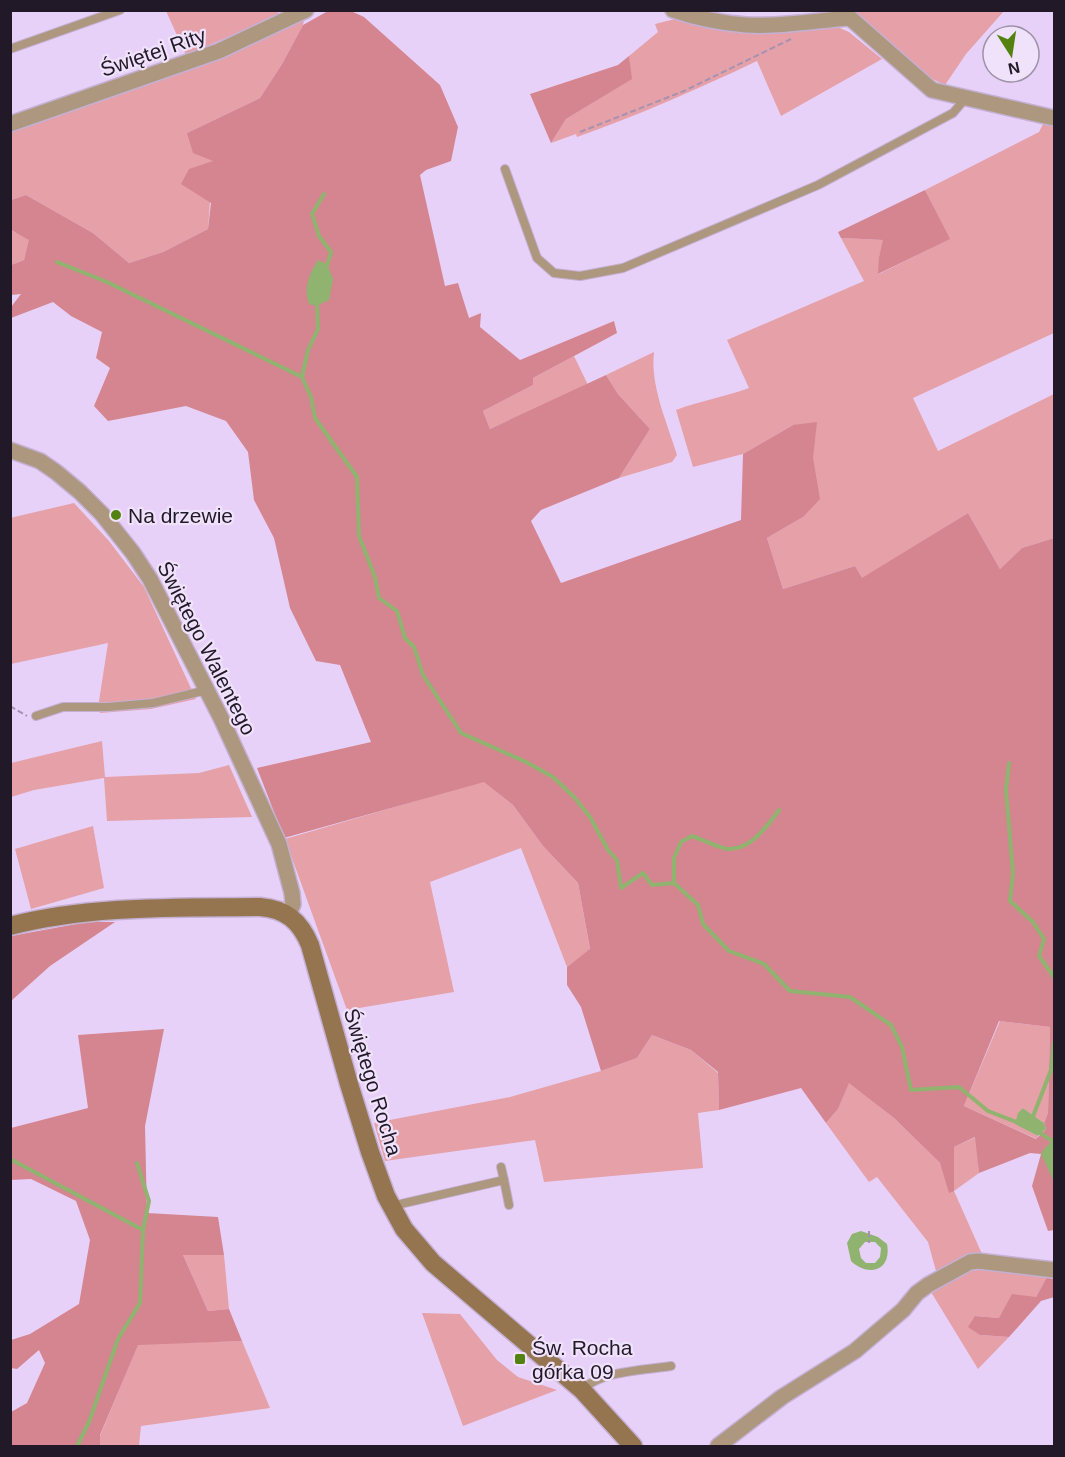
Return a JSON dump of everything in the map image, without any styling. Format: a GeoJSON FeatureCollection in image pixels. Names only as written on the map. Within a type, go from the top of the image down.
{"type":"FeatureCollection","features":[{"type":"Feature","properties":{"kind":"street","name":"Świętej Rity"},"geometry":{"type":"LineString","coordinates":[[10,124],[219,51],[306,10]]}},
{"type":"Feature","properties":{"kind":"street"},"geometry":{"type":"LineString","coordinates":[[673,10],[701,19],[747,25],[808,22],[844,14],[932,90],[1054,118]]}},
{"type":"Feature","properties":{"kind":"street","name":"Świętego Walentego"},"geometry":{"type":"LineString","coordinates":[[10,450],[40,461],[56,472],[102,514],[150,579],[207,690],[283,856],[292,893],[293,904],[289,915]]}},
{"type":"Feature","properties":{"kind":"street"},"geometry":{"type":"LineString","coordinates":[[10,926],[57,916],[115,910],[260,907],[271,908],[289,915]]}},
{"type":"Feature","properties":{"kind":"street","name":"Świętego Rocha"},"geometry":{"type":"LineString","coordinates":[[289,915],[300,925],[310,945],[377,1174],[404,1229],[432,1263],[582,1390],[633,1446]]}},
{"type":"Feature","properties":{"kind":"street"},"geometry":{"type":"LineString","coordinates":[[718,1446],[801,1384],[855,1351],[903,1310],[927,1285],[970,1262],[1054,1270]]}},
{"type":"Feature","properties":{"kind":"lane"},"geometry":{"type":"LineString","coordinates":[[10,49],[120,10]]}},
{"type":"Feature","properties":{"kind":"lane"},"geometry":{"type":"LineString","coordinates":[[505,169],[537,258],[554,273],[580,276],[623,268],[818,184],[953,113],[965,99]]}},
{"type":"Feature","properties":{"kind":"lane"},"geometry":{"type":"LineString","coordinates":[[36,716],[63,707],[108,707],[153,703],[207,690]]}},
{"type":"Feature","properties":{"kind":"lane"},"geometry":{"type":"LineString","coordinates":[[501,1167],[509,1205]]}},
{"type":"Feature","properties":{"kind":"lane"},"geometry":{"type":"LineString","coordinates":[[391,1206],[504,1180]]}},
{"type":"Feature","properties":{"kind":"lane"},"geometry":{"type":"LineString","coordinates":[[582,1390],[590,1382],[604,1377],[671,1366]]}},
{"type":"Feature","properties":{"kind":"path"},"geometry":{"type":"LineString","coordinates":[[580,132],[684,91],[798,35],[808,22]]}},
{"type":"Feature","properties":{"kind":"path"},"geometry":{"type":"LineString","coordinates":[[10,706],[20,714],[28,717],[36,716]]}},
{"type":"Feature","properties":{"kind":"path"},"geometry":{"type":"LineString","coordinates":[[869,1231],[869,1243]]}},
{"type":"Feature","properties":{"kind":"shaded area"},"geometry":{"type":"Polygon","coordinates":[[[277,10],[279,15],[186,55],[166,11],[277,10]]]}},
{"type":"Feature","properties":{"kind":"shaded area"},"geometry":{"type":"Polygon","coordinates":[[[328,11],[351,11],[364,17],[440,85],[458,127],[451,161],[426,170],[420,175],[445,286],[458,283],[469,318],[481,313],[480,327],[520,360],[614,321],[617,333],[533,378],[533,385],[483,411],[490,429],[606,375],[618,394],[650,429],[619,478],[541,510],[531,521],[561,583],[741,520],[743,454],[793,425],[817,422],[813,458],[820,499],[803,517],[767,538],[783,589],[855,566],[862,578],[968,513],[1000,569],[1022,548],[1054,538],[1054,1230],[1048,1231],[1032,1186],[1041,1154],[1030,1153],[979,1173],[975,1137],[954,1147],[954,1191],[949,1193],[940,1163],[894,1118],[849,1083],[838,1109],[826,1123],[801,1088],[719,1110],[718,1072],[691,1050],[652,1035],[637,1058],[601,1071],[581,1007],[567,985],[567,967],[590,949],[578,883],[543,846],[513,805],[484,782],[284,838],[257,768],[371,742],[340,665],[316,661],[290,608],[274,538],[254,500],[248,452],[226,421],[186,406],[108,421],[94,406],[110,368],[96,358],[102,332],[71,316],[53,302],[11,318],[11,307],[21,294],[11,295],[11,265],[24,260],[29,240],[11,230],[11,200],[26,195],[93,233],[129,263],[163,252],[208,229],[211,203],[181,184],[189,169],[213,161],[193,153],[187,133],[260,98],[303,25],[328,11]],[[999,1021],[964,1106],[1036,1139],[1046,1129],[1044,1123],[1048,1113],[1050,1027],[999,1021]]]}},
{"type":"Feature","properties":{"kind":"shaded area"},"geometry":{"type":"Polygon","coordinates":[[[853,11],[1004,11],[993,24],[981,24],[981,37],[966,54],[945,85],[926,76],[854,16],[853,11]]]}},
{"type":"Feature","properties":{"kind":"shaded area"},"geometry":{"type":"Polygon","coordinates":[[[305,15],[303,25],[282,64],[260,98],[187,133],[213,161],[208,229],[163,252],[129,263],[93,233],[26,195],[11,200],[11,130],[305,15]]]}},
{"type":"Feature","properties":{"kind":"shaded area"},"geometry":{"type":"Polygon","coordinates":[[[679,18],[833,25],[849,32],[882,59],[781,116],[757,61],[623,120],[577,137],[576,134],[551,143],[566,119],[631,79],[629,56],[658,32],[655,24],[679,18]]]}},
{"type":"Feature","properties":{"kind":"shaded area"},"geometry":{"type":"Polygon","coordinates":[[[629,56],[632,79],[566,119],[551,143],[530,94],[618,65],[629,56]]]}},
{"type":"Feature","properties":{"kind":"shaded area"},"geometry":{"type":"Polygon","coordinates":[[[1044,122],[1054,125],[1054,333],[913,398],[938,451],[1054,394],[1054,538],[1022,548],[1000,569],[968,513],[862,579],[855,566],[783,589],[767,538],[803,517],[793,425],[743,454],[693,467],[676,410],[749,388],[727,340],[864,281],[841,238],[884,240],[879,257],[879,274],[949,239],[925,190],[1039,132],[1044,122]]]}},
{"type":"Feature","properties":{"kind":"shaded area"},"geometry":{"type":"Polygon","coordinates":[[[925,190],[950,239],[878,274],[883,240],[841,238],[838,232],[925,190]]]}},
{"type":"Feature","properties":{"kind":"shaded area"},"geometry":{"type":"Polygon","coordinates":[[[10,230],[30,239],[24,260],[11,265],[10,230]]]}},
{"type":"Feature","properties":{"kind":"shaded area"},"geometry":{"type":"Polygon","coordinates":[[[318,260],[327,264],[333,279],[329,300],[316,306],[309,304],[307,287],[318,260]]]}},
{"type":"Feature","properties":{"kind":"shaded area"},"geometry":{"type":"Polygon","coordinates":[[[654,352],[654,378],[677,455],[672,462],[619,478],[650,429],[618,394],[606,375],[654,352]]]}},
{"type":"Feature","properties":{"kind":"shaded area"},"geometry":{"type":"Polygon","coordinates":[[[574,356],[588,385],[490,429],[483,411],[533,385],[533,378],[574,356]]]}},
{"type":"Feature","properties":{"kind":"shaded area"},"geometry":{"type":"Polygon","coordinates":[[[74,503],[109,541],[144,587],[196,699],[151,709],[100,713],[99,701],[108,643],[11,664],[10,518],[74,503]]]}},
{"type":"Feature","properties":{"kind":"shaded area"},"geometry":{"type":"Polygon","coordinates":[[[102,741],[105,777],[199,773],[229,765],[252,817],[107,821],[104,778],[34,790],[11,797],[11,763],[102,741]]]}},
{"type":"Feature","properties":{"kind":"shaded area"},"geometry":{"type":"Polygon","coordinates":[[[484,781],[513,805],[543,846],[578,883],[590,950],[567,967],[521,848],[430,882],[454,992],[347,1010],[285,839],[484,781]]]}},
{"type":"Feature","properties":{"kind":"shaded area"},"geometry":{"type":"Polygon","coordinates":[[[93,826],[104,888],[31,909],[15,849],[93,826]]]}},
{"type":"Feature","properties":{"kind":"shaded area"},"geometry":{"type":"Polygon","coordinates":[[[87,922],[115,922],[50,966],[11,1001],[11,936],[87,922]]]}},
{"type":"Feature","properties":{"kind":"shaded area"},"geometry":{"type":"Polygon","coordinates":[[[1000,1021],[1050,1027],[1048,1113],[1044,1123],[1023,1108],[1015,1123],[1038,1136],[1037,1139],[964,1106],[1000,1021]]]}},
{"type":"Feature","properties":{"kind":"shaded area"},"geometry":{"type":"Polygon","coordinates":[[[164,1029],[145,1126],[147,1213],[218,1217],[224,1255],[183,1255],[208,1311],[229,1309],[242,1341],[138,1345],[100,1435],[100,1446],[11,1446],[11,1412],[27,1403],[45,1363],[39,1350],[17,1369],[11,1368],[11,1340],[30,1334],[79,1304],[90,1240],[76,1201],[31,1179],[11,1180],[11,1128],[88,1108],[78,1035],[164,1029]]]}},
{"type":"Feature","properties":{"kind":"shaded area"},"geometry":{"type":"Polygon","coordinates":[[[652,1035],[691,1050],[718,1073],[719,1110],[698,1113],[703,1168],[544,1182],[535,1140],[385,1161],[374,1123],[510,1097],[601,1071],[637,1058],[652,1035]]]}},
{"type":"Feature","properties":{"kind":"shaded area"},"geometry":{"type":"Polygon","coordinates":[[[849,1082],[894,1118],[940,1163],[982,1254],[969,1256],[936,1271],[928,1242],[877,1177],[869,1182],[826,1123],[838,1109],[849,1082]]]}},
{"type":"Feature","properties":{"kind":"shaded area"},"geometry":{"type":"Polygon","coordinates":[[[1023,1108],[1044,1123],[1046,1129],[1038,1136],[1015,1124],[1018,1113],[1023,1108]]]}},
{"type":"Feature","properties":{"kind":"shaded area"},"geometry":{"type":"Polygon","coordinates":[[[976,1137],[979,1173],[954,1191],[954,1147],[976,1137]]]}},
{"type":"Feature","properties":{"kind":"shaded area"},"geometry":{"type":"Polygon","coordinates":[[[1054,1139],[1054,1182],[1041,1154],[1054,1139]]]}},
{"type":"Feature","properties":{"kind":"shaded area"},"geometry":{"type":"Polygon","coordinates":[[[861,1231],[878,1237],[887,1244],[888,1253],[883,1265],[872,1270],[858,1266],[851,1261],[847,1243],[852,1234],[861,1231]],[[865,1242],[859,1249],[861,1258],[866,1263],[875,1263],[880,1257],[881,1248],[875,1242],[865,1242]]]}},
{"type":"Feature","properties":{"kind":"shaded area"},"geometry":{"type":"Polygon","coordinates":[[[183,1255],[224,1255],[229,1309],[208,1311],[183,1255]]]}},
{"type":"Feature","properties":{"kind":"shaded area"},"geometry":{"type":"Polygon","coordinates":[[[974,1266],[1048,1275],[1036,1297],[999,1318],[975,1316],[980,1335],[1009,1337],[978,1369],[931,1292],[974,1266]]]}},
{"type":"Feature","properties":{"kind":"shaded area"},"geometry":{"type":"Polygon","coordinates":[[[1048,1275],[1054,1280],[1054,1297],[1041,1301],[1009,1337],[980,1335],[968,1327],[975,1316],[999,1318],[1012,1294],[1036,1297],[1048,1275]]]}},
{"type":"Feature","properties":{"kind":"shaded area"},"geometry":{"type":"Polygon","coordinates":[[[422,1313],[460,1314],[497,1360],[518,1377],[557,1390],[463,1426],[422,1313]]]}},
{"type":"Feature","properties":{"kind":"shaded area"},"geometry":{"type":"Polygon","coordinates":[[[242,1341],[270,1408],[141,1426],[139,1446],[100,1446],[100,1436],[138,1344],[242,1341]]]}},
{"type":"Feature","properties":{"kind":"waterway"},"geometry":{"type":"LineString","coordinates":[[324,194],[312,214],[319,236],[331,252],[326,269]]}},
{"type":"Feature","properties":{"kind":"waterway"},"geometry":{"type":"LineString","coordinates":[[57,262],[107,282],[302,377]]}},
{"type":"Feature","properties":{"kind":"waterway"},"geometry":{"type":"LineString","coordinates":[[317,302],[318,329],[308,350],[302,377],[311,397],[315,418],[357,477],[359,536],[375,577],[379,598],[397,611],[405,638],[414,647],[423,675],[461,733],[526,762],[553,777],[574,797],[590,817],[608,850],[617,860],[621,888],[643,873],[652,885],[674,883],[698,905],[703,924],[729,951],[764,964],[790,991],[850,997],[891,1025],[902,1047],[911,1090],[959,1087],[988,1111],[1019,1123]]}},
{"type":"Feature","properties":{"kind":"waterway"},"geometry":{"type":"LineString","coordinates":[[1009,763],[1006,790],[1013,873],[1010,901],[1033,922],[1044,939],[1039,956],[1054,977]]}},
{"type":"Feature","properties":{"kind":"waterway"},"geometry":{"type":"LineString","coordinates":[[674,883],[674,858],[681,842],[692,836],[728,849],[744,846],[758,836],[779,810]]}},
{"type":"Feature","properties":{"kind":"waterway"},"geometry":{"type":"LineString","coordinates":[[1032,1119],[1051,1070],[1054,1043]]}},
{"type":"Feature","properties":{"kind":"waterway"},"geometry":{"type":"LineString","coordinates":[[1037,1131],[1054,1142]]}},
{"type":"Feature","properties":{"kind":"waterway"},"geometry":{"type":"LineString","coordinates":[[10,1159],[143,1230]]}},
{"type":"Feature","properties":{"kind":"waterway"},"geometry":{"type":"LineString","coordinates":[[77,1446],[89,1422],[118,1339],[140,1303],[143,1230],[149,1201],[137,1163]]}},
{"type":"Feature","properties":{"kind":"place","name":"Na drzewie"},"geometry":{"type":"Point","coordinates":[116,515]}},
{"type":"Feature","properties":{"kind":"place","name":"Św. Rocha górka 09"},"geometry":{"type":"Point","coordinates":[520,1359]}}]}
